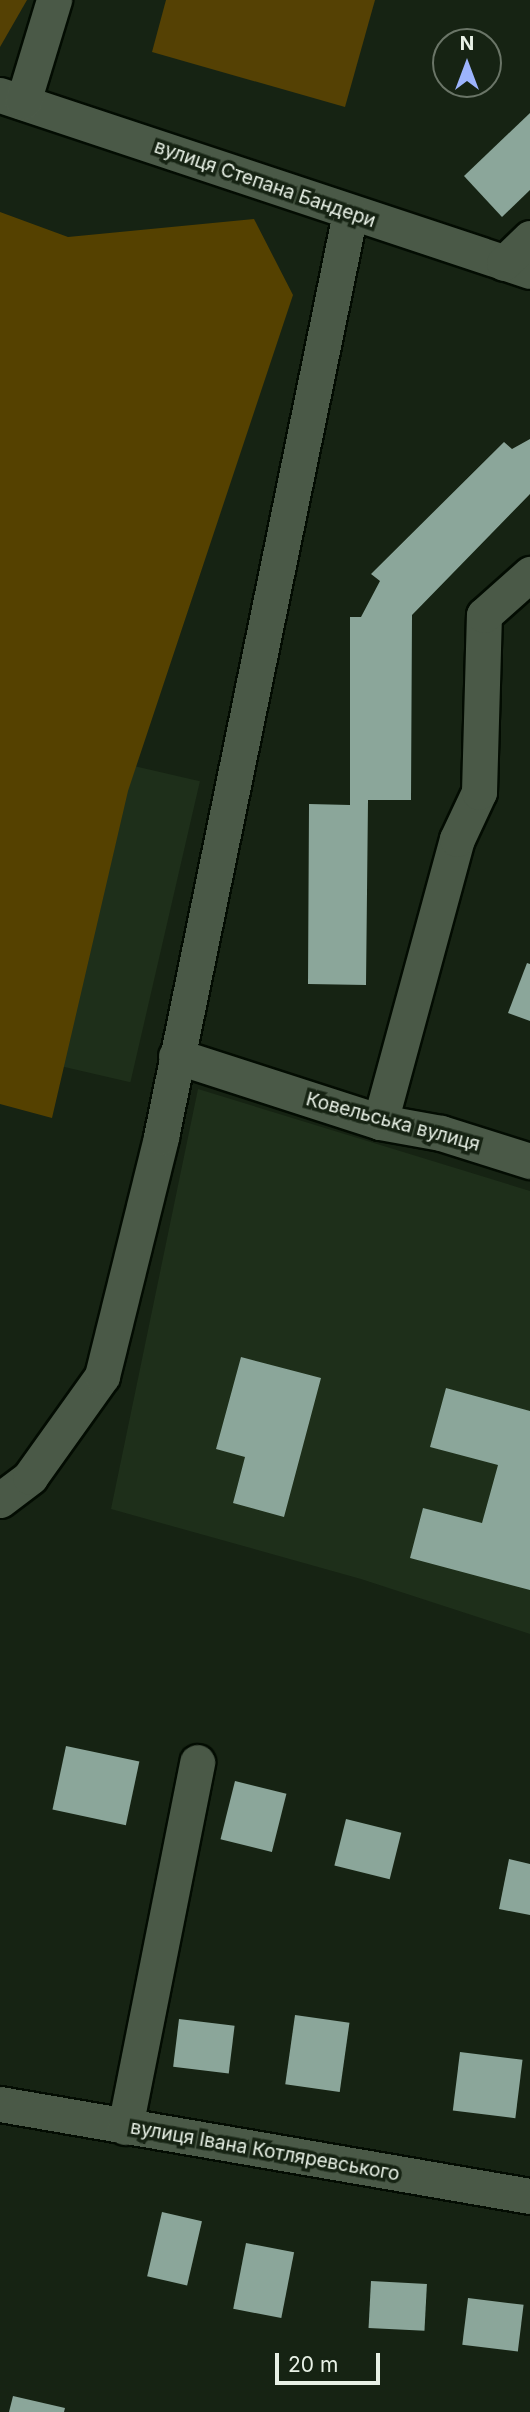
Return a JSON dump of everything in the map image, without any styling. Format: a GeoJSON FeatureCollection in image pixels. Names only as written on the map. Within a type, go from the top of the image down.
{"type":"FeatureCollection","features":[{"type":"Feature","properties":{"kind":"street"},"geometry":{"type":"LineString","coordinates":[[11,99],[54,0]]}},
{"type":"Feature","properties":{"kind":"street","name":"вулиця Степана Бандери"},"geometry":{"type":"LineString","coordinates":[[11,99],[517,267]]}},
{"type":"Feature","properties":{"kind":"street"},"geometry":{"type":"LineString","coordinates":[[0,1500],[30,1477],[102,1376],[176,1056],[350,213]]}},
{"type":"Feature","properties":{"kind":"street"},"geometry":{"type":"LineString","coordinates":[[517,267],[530,238]]}},
{"type":"Feature","properties":{"kind":"street"},"geometry":{"type":"LineString","coordinates":[[380,1122],[457,839],[479,792],[484,615],[530,574]]}},
{"type":"Feature","properties":{"kind":"street","name":"Ковельська вулиця"},"geometry":{"type":"LineString","coordinates":[[176,1056],[380,1122],[441,1133],[530,1161]]}},
{"type":"Feature","properties":{"kind":"street"},"geometry":{"type":"LineString","coordinates":[[125,2127],[197,1762]]}},
{"type":"Feature","properties":{"kind":"street","name":"вулиця Івана Котляревського"},"geometry":{"type":"LineString","coordinates":[[0,2104],[530,2196]]}},
{"type":"Feature","properties":{"kind":"shaded area"},"geometry":{"type":"Polygon","coordinates":[[[0,0],[27,0],[0,47],[0,0]]]}},
{"type":"Feature","properties":{"kind":"shaded area"},"geometry":{"type":"Polygon","coordinates":[[[166,0],[375,0],[345,107],[152,52],[166,0]]]}},
{"type":"Feature","properties":{"kind":"shaded area"},"geometry":{"type":"Polygon","coordinates":[[[0,212],[68,237],[254,219],[293,295],[128,791],[52,1118],[0,1104],[0,212]]]}},
{"type":"Feature","properties":{"kind":"shaded area"},"geometry":{"type":"Polygon","coordinates":[[[121,763],[200,781],[130,1082],[51,1064],[121,763]]]}},
{"type":"Feature","properties":{"kind":"shaded area"},"geometry":{"type":"Polygon","coordinates":[[[198,1089],[530,1191],[530,1634],[361,1579],[111,1509],[198,1089]]]}},
{"type":"Feature","properties":{"kind":"building"},"geometry":{"type":"Polygon","coordinates":[[[530,113],[530,190],[502,217],[464,176],[530,113]]]}},
{"type":"Feature","properties":{"kind":"building"},"geometry":{"type":"Polygon","coordinates":[[[530,439],[530,494],[412,615],[411,800],[368,800],[366,985],[308,984],[309,804],[350,805],[350,617],[361,617],[380,581],[371,574],[504,442],[512,449],[530,439]]]}},
{"type":"Feature","properties":{"kind":"building"},"geometry":{"type":"Polygon","coordinates":[[[527,963],[530,964],[530,1021],[508,1013],[527,963]]]}},
{"type":"Feature","properties":{"kind":"building"},"geometry":{"type":"Polygon","coordinates":[[[241,1357],[321,1378],[284,1517],[233,1503],[245,1457],[216,1449],[241,1357]]]}},
{"type":"Feature","properties":{"kind":"building"},"geometry":{"type":"Polygon","coordinates":[[[446,1388],[530,1411],[530,1590],[410,1558],[423,1508],[482,1523],[498,1465],[430,1447],[446,1388]]]}},
{"type":"Feature","properties":{"kind":"building"},"geometry":{"type":"Polygon","coordinates":[[[66,1746],[139,1762],[126,1825],[52,1810],[66,1746]]]}},
{"type":"Feature","properties":{"kind":"building"},"geometry":{"type":"Polygon","coordinates":[[[235,1781],[286,1794],[272,1852],[220,1839],[235,1781]]]}},
{"type":"Feature","properties":{"kind":"building"},"geometry":{"type":"Polygon","coordinates":[[[346,1819],[401,1833],[390,1879],[334,1866],[346,1819]]]}},
{"type":"Feature","properties":{"kind":"building"},"geometry":{"type":"Polygon","coordinates":[[[509,1859],[530,1864],[530,1915],[499,1909],[509,1859]]]}},
{"type":"Feature","properties":{"kind":"building"},"geometry":{"type":"Polygon","coordinates":[[[295,2015],[349,2023],[340,2092],[285,2084],[295,2015]]]}},
{"type":"Feature","properties":{"kind":"building"},"geometry":{"type":"Polygon","coordinates":[[[179,2019],[235,2026],[229,2073],[173,2067],[179,2019]]]}},
{"type":"Feature","properties":{"kind":"building"},"geometry":{"type":"Polygon","coordinates":[[[460,2052],[523,2060],[515,2118],[453,2111],[460,2052]]]}},
{"type":"Feature","properties":{"kind":"building"},"geometry":{"type":"Polygon","coordinates":[[[162,2212],[202,2221],[187,2286],[147,2276],[162,2212]]]}},
{"type":"Feature","properties":{"kind":"building"},"geometry":{"type":"Polygon","coordinates":[[[246,2243],[294,2252],[281,2318],[233,2309],[246,2243]]]}},
{"type":"Feature","properties":{"kind":"building"},"geometry":{"type":"Polygon","coordinates":[[[371,2281],[427,2284],[424,2331],[369,2328],[371,2281]]]}},
{"type":"Feature","properties":{"kind":"building"},"geometry":{"type":"Polygon","coordinates":[[[468,2298],[524,2305],[518,2351],[462,2345],[468,2298]]]}},
{"type":"Feature","properties":{"kind":"building"},"geometry":{"type":"Polygon","coordinates":[[[13,2396],[65,2408],[64,2412],[9,2412],[13,2396]]]}}]}
